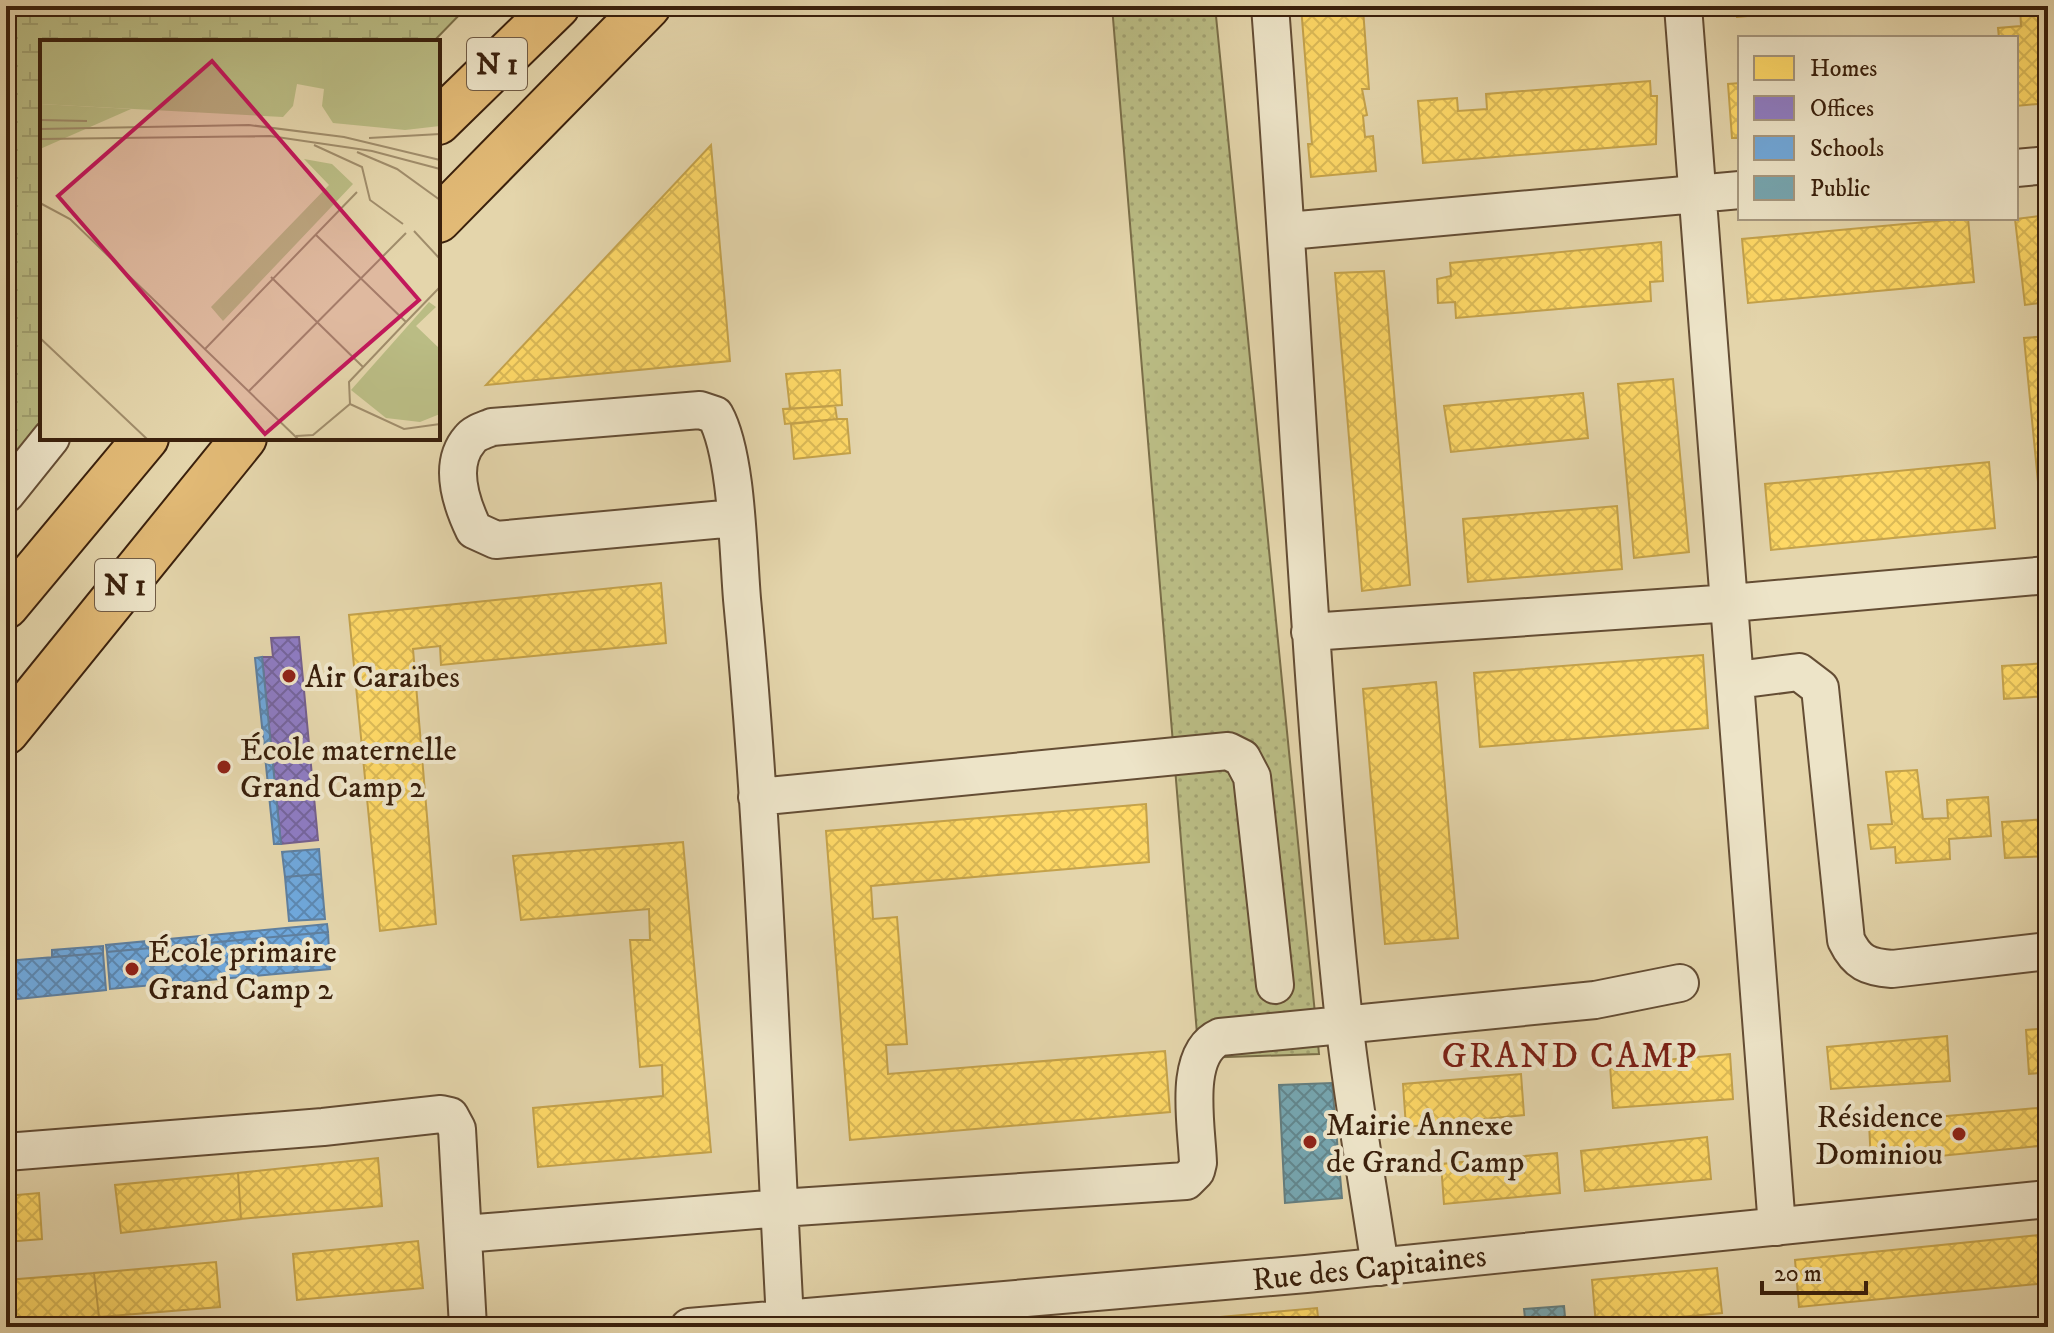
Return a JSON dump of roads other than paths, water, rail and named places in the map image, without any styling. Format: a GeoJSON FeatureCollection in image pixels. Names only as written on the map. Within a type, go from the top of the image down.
{"type":"FeatureCollection","features":[{"type":"Feature","properties":{"kind":"highway","name":"N 1"},"geometry":{"type":"LineString","coordinates":[[440,120],[557,6]]}},
{"type":"Feature","properties":{"kind":"highway","name":"N 1"},"geometry":{"type":"LineString","coordinates":[[440,218],[648,6]]}},
{"type":"Feature","properties":{"kind":"highway","name":"N 1"},"geometry":{"type":"LineString","coordinates":[[6,606],[144,440]]}},
{"type":"Feature","properties":{"kind":"highway","name":"N 1"},"geometry":{"type":"LineString","coordinates":[[6,732],[242,440]]}},
{"type":"Feature","properties":{"kind":"street"},"geometry":{"type":"LineString","coordinates":[[1270,6],[1288,231],[1310,632],[1344,1023],[1380,1267]]}},
{"type":"Feature","properties":{"kind":"street"},"geometry":{"type":"LineString","coordinates":[[1683,6],[1777,1227]]}},
{"type":"Feature","properties":{"kind":"street"},"geometry":{"type":"LineString","coordinates":[[2018,168],[2048,165]]}},
{"type":"Feature","properties":{"kind":"street"},"geometry":{"type":"LineString","coordinates":[[1288,231],[1738,190]]}},
{"type":"Feature","properties":{"kind":"street"},"geometry":{"type":"LineString","coordinates":[[735,518],[496,540],[474,530],[459,483],[459,461],[470,438],[492,427],[700,410],[715,415],[724,431],[735,518],[769,953],[785,1320]]}},
{"type":"Feature","properties":{"kind":"street"},"geometry":{"type":"LineString","coordinates":[[6,494],[49,440]]}},
{"type":"Feature","properties":{"kind":"street"},"geometry":{"type":"LineString","coordinates":[[1310,632],[1731,603],[2048,575]]}},
{"type":"Feature","properties":{"kind":"street"},"geometry":{"type":"LineString","coordinates":[[1737,680],[1799,672],[1820,688],[1846,940],[1855,958],[1869,967],[1892,969],[2048,951]]}},
{"type":"Feature","properties":{"kind":"street"},"geometry":{"type":"LineString","coordinates":[[757,797],[1228,751],[1242,758],[1252,777],[1275,985]]}},
{"type":"Feature","properties":{"kind":"street"},"geometry":{"type":"LineString","coordinates":[[464,1234],[780,1208],[1186,1181],[1196,1171],[1198,1163],[1195,1066],[1210,1041],[1220,1037],[1344,1023],[1595,1000],[1680,983]]}},
{"type":"Feature","properties":{"kind":"street"},"geometry":{"type":"LineString","coordinates":[[6,1152],[323,1127],[441,1114],[456,1121],[468,1327]]}},
{"type":"Feature","properties":{"kind":"street","name":"Rue des Capitaines"},"geometry":{"type":"LineString","coordinates":[[689,1327],[1380,1267],[2048,1199]]}},
{"type":"Feature","properties":{"kind":"place","name":"Air Caraïbes"},"geometry":{"type":"Point","coordinates":[289,676]}},
{"type":"Feature","properties":{"kind":"place","name":"École maternelle Grand Camp 2"},"geometry":{"type":"Point","coordinates":[224,767]}},
{"type":"Feature","properties":{"kind":"place","name":"École primaire Grand Camp 2"},"geometry":{"type":"Point","coordinates":[132,969]}},
{"type":"Feature","properties":{"kind":"place","name":"Résidence Dominiou"},"geometry":{"type":"Point","coordinates":[1959,1134]}},
{"type":"Feature","properties":{"kind":"place","name":"Mairie Annexe de Grand Camp"},"geometry":{"type":"Point","coordinates":[1310,1142]}},
{"type":"Feature","properties":{"kind":"district","name":"GRAND CAMP"},"geometry":{"type":"Point","coordinates":[1570,1054]}}]}
